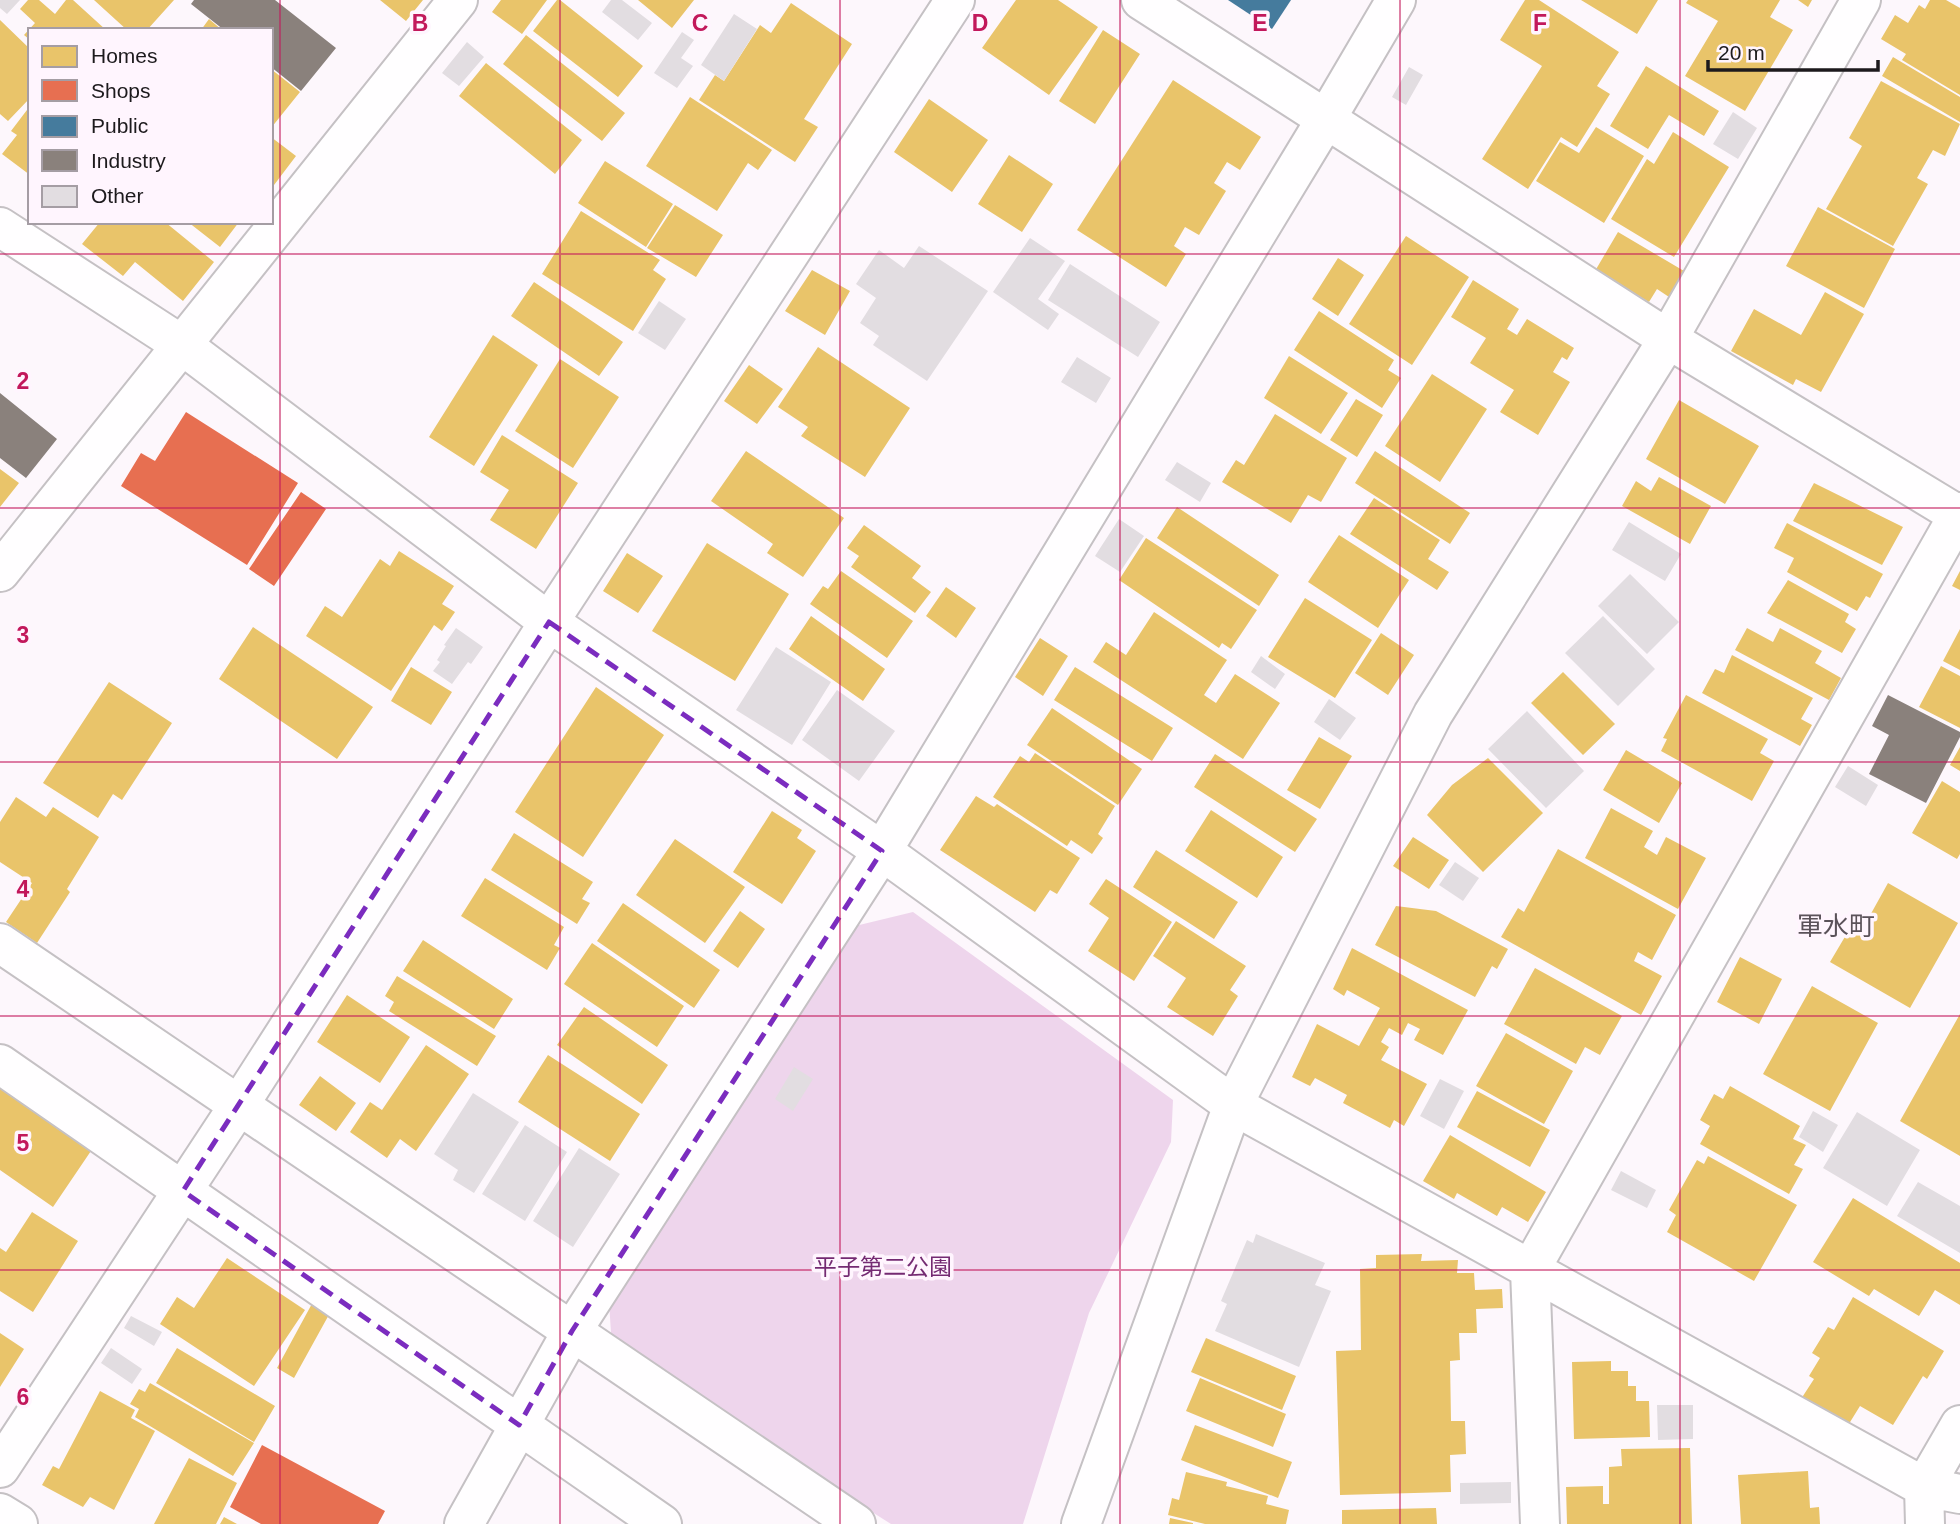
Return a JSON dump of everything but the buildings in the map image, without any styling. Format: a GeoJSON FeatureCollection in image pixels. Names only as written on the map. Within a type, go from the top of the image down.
{"type":"FeatureCollection","features":[{"type":"Feature","properties":{"kind":"street"},"geometry":{"type":"LineString","coordinates":[[0,572],[458,0]]}},
{"type":"Feature","properties":{"kind":"street"},"geometry":{"type":"LineString","coordinates":[[0,1468],[239,1105],[549,622],[955,0]]}},
{"type":"Feature","properties":{"kind":"street"},"geometry":{"type":"LineString","coordinates":[[1141,0],[1668,339],[1959,514],[1530,1270],[1540,1524]]}},
{"type":"Feature","properties":{"kind":"street"},"geometry":{"type":"LineString","coordinates":[[464,1524],[572,1331],[882,851],[1326,119],[1395,0]]}},
{"type":"Feature","properties":{"kind":"street"},"geometry":{"type":"LineString","coordinates":[[1082,1524],[1233,1105],[1433,713],[1668,339],[1861,0]]}},
{"type":"Feature","properties":{"kind":"street"},"geometry":{"type":"LineString","coordinates":[[0,227],[182,345],[549,622],[882,851],[1233,1105],[1530,1270],[1942,1490]]}},
{"type":"Feature","properties":{"kind":"street"},"geometry":{"type":"LineString","coordinates":[[0,943],[856,1524]]}},
{"type":"Feature","properties":{"kind":"street"},"geometry":{"type":"LineString","coordinates":[[0,1064],[662,1524]]}},
{"type":"Feature","properties":{"kind":"street"},"geometry":{"type":"LineString","coordinates":[[1925,1524],[1942,1490],[1960,1425]]}},
{"type":"Feature","properties":{"kind":"street"},"geometry":{"type":"LineString","coordinates":[[0,1513],[18,1524]]}},
{"type":"Feature","properties":{"kind":"highlighted area"},"geometry":{"type":"Polygon","coordinates":[[[549,622],[882,851],[572,1331],[519,1425],[183,1191],[549,622]]]}},
{"type":"Feature","properties":{"kind":"green space","name":"平子第二公園"},"geometry":{"type":"Polygon","coordinates":[[[913,912],[1173,1100],[1171,1142],[1089,1313],[1023,1524],[891,1524],[612,1348],[609,1302],[851,927],[913,912]]]}},
{"type":"Feature","properties":{"kind":"district","name":"軍水町"},"geometry":{"type":"Point","coordinates":[1836,926]}}]}
